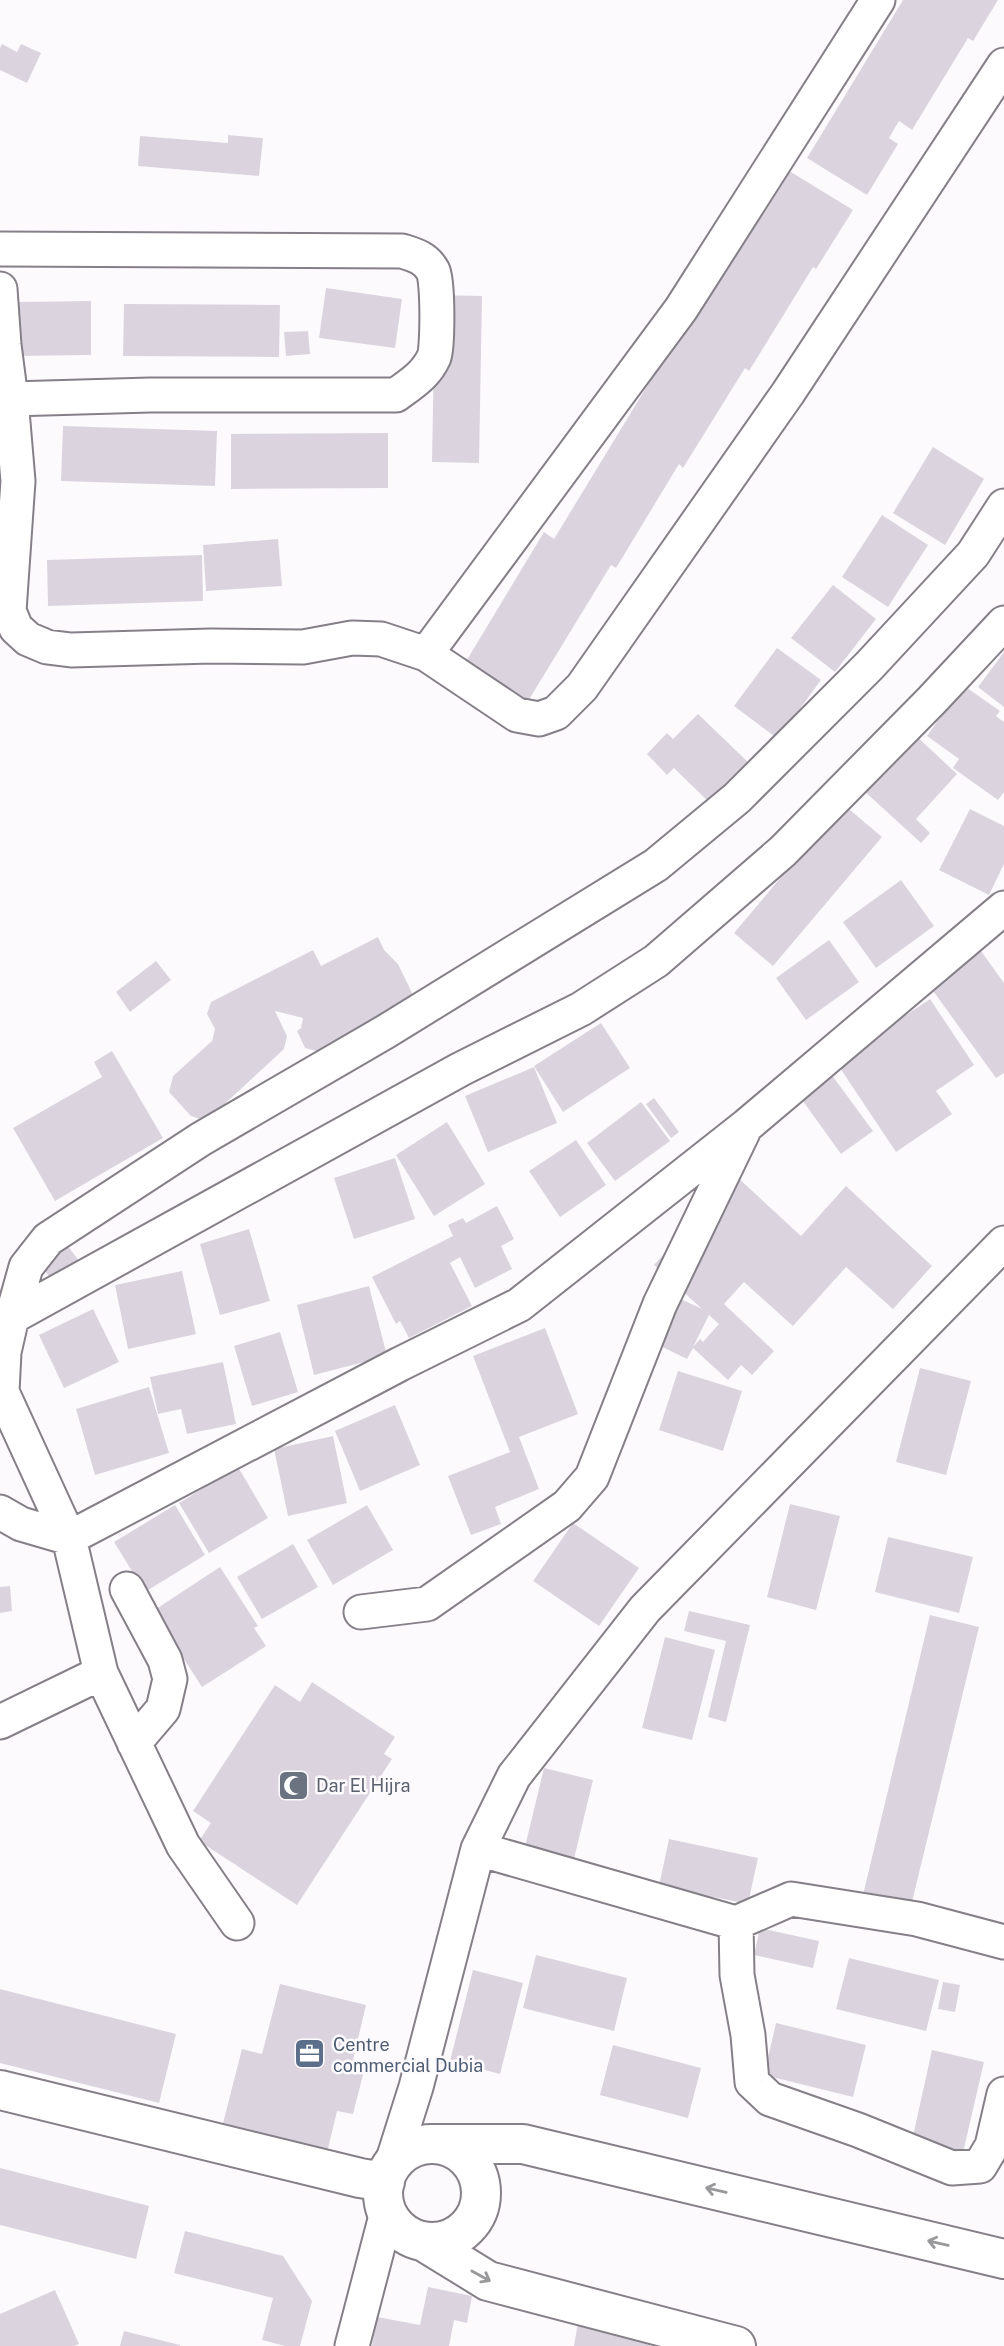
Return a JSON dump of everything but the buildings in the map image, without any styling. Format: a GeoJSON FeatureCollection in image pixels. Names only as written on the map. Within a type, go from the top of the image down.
{"type":"FeatureCollection","features":[{"type":"Feature","properties":{"kind":"street"},"geometry":{"type":"LineString","coordinates":[[426,654],[681,309],[878,0]]}},
{"type":"Feature","properties":{"kind":"street"},"geometry":{"type":"LineString","coordinates":[[11,399],[150,395],[396,395],[420,378],[435,355],[437,298],[434,272],[422,257],[402,251],[2,250],[0,287],[4,345],[18,481],[9,611],[16,628],[28,639],[47,647],[71,650],[211,646],[303,647],[352,638],[382,639],[426,654],[517,715],[539,719],[556,713],[582,687],[788,393],[1004,65]]}},
{"type":"Feature","properties":{"kind":"street"},"geometry":{"type":"LineString","coordinates":[[237,1923],[183,1845],[101,1673],[69,1538],[1,1391],[4,1352],[26,1267],[48,1239],[201,1139],[385,1032],[656,865],[737,799],[897,636],[973,554],[1004,506]]}},
{"type":"Feature","properties":{"kind":"street"},"geometry":{"type":"LineString","coordinates":[[12,1317],[461,1069],[581,1009],[656,961],[783,851],[1004,623]]}},
{"type":"Feature","properties":{"kind":"street"},"geometry":{"type":"LineString","coordinates":[[0,1512],[21,1524],[69,1538],[400,1364],[519,1305],[746,1126],[1004,908]]}},
{"type":"Feature","properties":{"kind":"street"},"geometry":{"type":"LineString","coordinates":[[361,1612],[427,1604],[567,1506],[592,1477],[660,1304],[746,1126]]}},
{"type":"Feature","properties":{"kind":"street"},"geometry":{"type":"LineString","coordinates":[[352,2346],[387,2191],[478,1849],[514,1776],[645,1609],[1004,1243]]}},
{"type":"Feature","properties":{"kind":"street"},"geometry":{"type":"LineString","coordinates":[[127,1589],[165,1660],[170,1679],[163,1709],[134,1743]]}},
{"type":"Feature","properties":{"kind":"street"},"geometry":{"type":"LineString","coordinates":[[0,1722],[101,1673]]}},
{"type":"Feature","properties":{"kind":"street"},"geometry":{"type":"LineString","coordinates":[[478,1849],[736,1923],[792,1899],[917,1919],[1004,1942]]}},
{"type":"Feature","properties":{"kind":"street"},"geometry":{"type":"LineString","coordinates":[[736,1923],[737,1975],[748,2035],[752,2082],[770,2099],[858,2130],[952,2168],[980,2165],[992,2146],[1004,2094]]}},
{"type":"Feature","properties":{"kind":"street"},"geometry":{"type":"LineString","coordinates":[[0,2090],[360,2178],[387,2191]]}},
{"type":"Feature","properties":{"kind":"street"},"geometry":{"type":"LineString","coordinates":[[0,2115],[387,2191]]}},
{"type":"Feature","properties":{"kind":"street"},"geometry":{"type":"LineString","coordinates":[[423,2241],[439,2242],[454,2237],[468,2227],[477,2214],[482,2199],[475,2167],[464,2155],[450,2147],[434,2144]]}},
{"type":"Feature","properties":{"kind":"street"},"geometry":{"type":"LineString","coordinates":[[736,2346],[488,2281],[423,2241],[408,2236],[396,2226],[387,2191],[403,2154],[417,2146],[434,2144],[523,2144],[1004,2259]]}},
{"type":"Feature","properties":{"kind":"place","name":"Dar El Hijra"},"geometry":{"type":"Point","coordinates":[293,1785]}},
{"type":"Feature","properties":{"kind":"place","name":"Centre commercial Dubia"},"geometry":{"type":"Point","coordinates":[310,2054]}}]}
